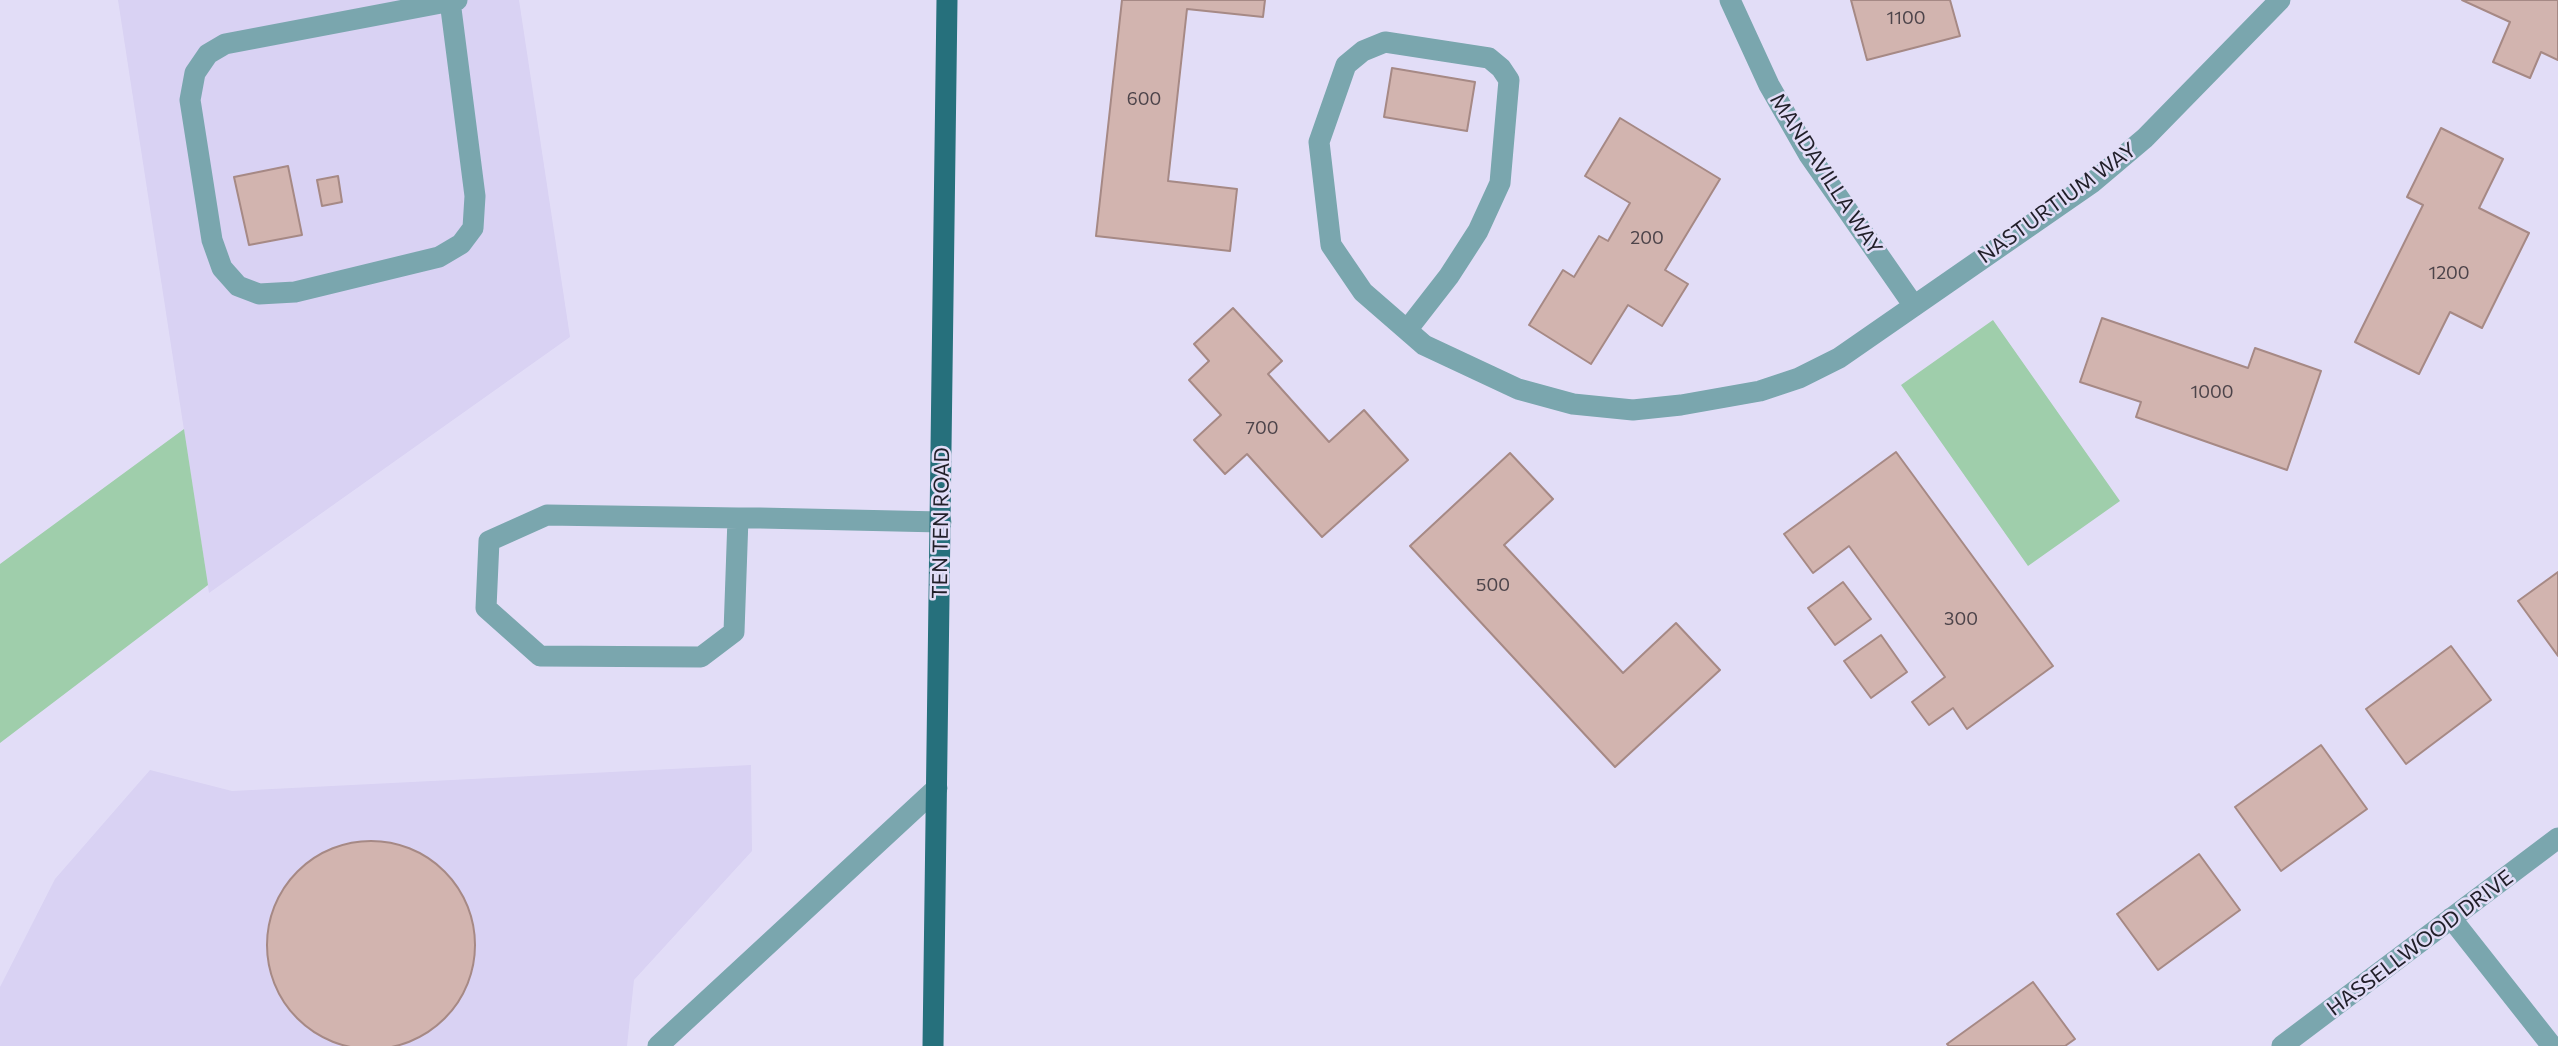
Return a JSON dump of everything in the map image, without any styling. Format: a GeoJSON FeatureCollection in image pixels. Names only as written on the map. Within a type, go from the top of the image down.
{"type":"FeatureCollection","features":[{"type":"Feature","properties":{"kind":"main road","name":"TEN TEN ROAD"},"geometry":{"type":"LineString","coordinates":[[933,1046],[947,0]]}},
{"type":"Feature","properties":{"kind":"street","name":"MANDAVILLA WAY"},"geometry":{"type":"LineString","coordinates":[[1730,0],[1769,85],[1809,155],[1914,306]]}},
{"type":"Feature","properties":{"kind":"street","name":"NASTURTIUM WAY"},"geometry":{"type":"LineString","coordinates":[[1407,330],[1449,276],[1478,231],[1500,183],[1509,80],[1501,68],[1489,58],[1385,42],[1363,51],[1346,65],[1319,142],[1332,245],[1363,292],[1424,345],[1518,389],[1573,404],[1633,410],[1681,405],[1760,391],[1800,378],[1839,358],[2093,182],[2145,138],[2280,0]]}},
{"type":"Feature","properties":{"kind":"street"},"geometry":{"type":"LineString","coordinates":[[454,1],[475,196],[473,228],[461,244],[439,257],[295,292],[259,294],[238,286],[222,268],[212,240],[190,100],[195,74],[208,54],[225,44],[454,1]]}},
{"type":"Feature","properties":{"kind":"street"},"geometry":{"type":"LineString","coordinates":[[738,518],[734,632],[701,657],[540,656],[486,608],[489,541],[547,515],[738,518],[941,523]]}},
{"type":"Feature","properties":{"kind":"street"},"geometry":{"type":"LineString","coordinates":[[658,1046],[937,788]]}},
{"type":"Feature","properties":{"kind":"street","name":"HASSELLWOOD DRIVE"},"geometry":{"type":"LineString","coordinates":[[2282,1046],[2558,838]]}},
{"type":"Feature","properties":{"kind":"street"},"geometry":{"type":"LineString","coordinates":[[2451,918],[2552,1046]]}},
{"type":"Feature","properties":{"kind":"shaded area"},"geometry":{"type":"Polygon","coordinates":[[[118,0],[519,0],[570,337],[209,593],[118,0]]]}},
{"type":"Feature","properties":{"kind":"shaded area"},"geometry":{"type":"Polygon","coordinates":[[[751,765],[752,851],[634,980],[627,1046],[0,1046],[0,987],[55,879],[150,770],[232,791],[751,765]]]}},
{"type":"Feature","properties":{"kind":"green space"},"geometry":{"type":"Polygon","coordinates":[[[1993,320],[2120,501],[2028,566],[1901,385],[1993,320]]]}},
{"type":"Feature","properties":{"kind":"green space"},"geometry":{"type":"Polygon","coordinates":[[[184,429],[208,585],[0,743],[0,564],[184,429]]]}},
{"type":"Feature","properties":{"kind":"building"},"geometry":{"type":"Polygon","coordinates":[[[1122,0],[1265,0],[1263,17],[1187,9],[1168,181],[1237,189],[1230,251],[1096,236],[1122,0]]]}},
{"type":"Feature","properties":{"kind":"building"},"geometry":{"type":"Polygon","coordinates":[[[1851,0],[1950,0],[1960,36],[1867,60],[1851,0]]]}},
{"type":"Feature","properties":{"kind":"building"},"geometry":{"type":"Polygon","coordinates":[[[2462,0],[2558,0],[2558,60],[2541,52],[2530,78],[2493,62],[2510,22],[2462,0]]]}},
{"type":"Feature","properties":{"kind":"building"},"geometry":{"type":"Polygon","coordinates":[[[1392,68],[1475,82],[1467,131],[1384,117],[1392,68]]]}},
{"type":"Feature","properties":{"kind":"building"},"geometry":{"type":"Polygon","coordinates":[[[1620,118],[1720,179],[1665,270],[1688,284],[1662,326],[1628,305],[1591,364],[1529,325],[1563,270],[1574,277],[1599,236],[1608,241],[1630,203],[1585,176],[1620,118]]]}},
{"type":"Feature","properties":{"kind":"building"},"geometry":{"type":"Polygon","coordinates":[[[2441,128],[2503,159],[2479,208],[2529,233],[2482,328],[2450,312],[2419,374],[2355,342],[2423,205],[2407,197],[2441,128]]]}},
{"type":"Feature","properties":{"kind":"building"},"geometry":{"type":"Polygon","coordinates":[[[288,166],[302,235],[249,245],[234,177],[288,166]]]}},
{"type":"Feature","properties":{"kind":"building"},"geometry":{"type":"Polygon","coordinates":[[[338,176],[342,202],[322,206],[317,180],[338,176]]]}},
{"type":"Feature","properties":{"kind":"building"},"geometry":{"type":"Polygon","coordinates":[[[1233,308],[1282,361],[1268,374],[1329,442],[1364,410],[1408,460],[1322,537],[1247,454],[1225,474],[1194,440],[1221,415],[1189,380],[1209,361],[1194,344],[1233,308]]]}},
{"type":"Feature","properties":{"kind":"building"},"geometry":{"type":"Polygon","coordinates":[[[2102,318],[2248,368],[2255,348],[2321,371],[2287,470],[2136,417],[2141,402],[2080,382],[2102,318]]]}},
{"type":"Feature","properties":{"kind":"building"},"geometry":{"type":"Polygon","coordinates":[[[1896,452],[2053,666],[1967,729],[1953,708],[1929,725],[1912,702],[1945,677],[1849,546],[1813,573],[1784,534],[1896,452]]]}},
{"type":"Feature","properties":{"kind":"building"},"geometry":{"type":"Polygon","coordinates":[[[1510,453],[1553,499],[1504,545],[1623,673],[1676,623],[1720,670],[1615,767],[1410,546],[1510,453]]]}},
{"type":"Feature","properties":{"kind":"building"},"geometry":{"type":"Polygon","coordinates":[[[2558,572],[2558,656],[2518,601],[2558,572]]]}},
{"type":"Feature","properties":{"kind":"building"},"geometry":{"type":"Polygon","coordinates":[[[1843,582],[1871,619],[1835,645],[1808,608],[1843,582]]]}},
{"type":"Feature","properties":{"kind":"building"},"geometry":{"type":"Polygon","coordinates":[[[1881,635],[1907,672],[1871,698],[1844,661],[1881,635]]]}},
{"type":"Feature","properties":{"kind":"building"},"geometry":{"type":"Polygon","coordinates":[[[2451,646],[2491,700],[2406,764],[2366,709],[2451,646]]]}},
{"type":"Feature","properties":{"kind":"building"},"geometry":{"type":"Polygon","coordinates":[[[2321,745],[2367,809],[2281,871],[2235,807],[2321,745]]]}},
{"type":"Feature","properties":{"kind":"building"},"geometry":{"type":"Polygon","coordinates":[[[371,841],[411,849],[445,871],[467,905],[475,945],[467,985],[445,1019],[411,1041],[371,1049],[331,1041],[297,1019],[275,985],[267,945],[275,905],[297,871],[331,849],[371,841]]]}},
{"type":"Feature","properties":{"kind":"building"},"geometry":{"type":"Polygon","coordinates":[[[2199,854],[2240,910],[2158,970],[2117,914],[2199,854]]]}},
{"type":"Feature","properties":{"kind":"building"},"geometry":{"type":"Polygon","coordinates":[[[2033,982],[2075,1039],[2065,1046],[1947,1044],[2033,982]]]}}]}
